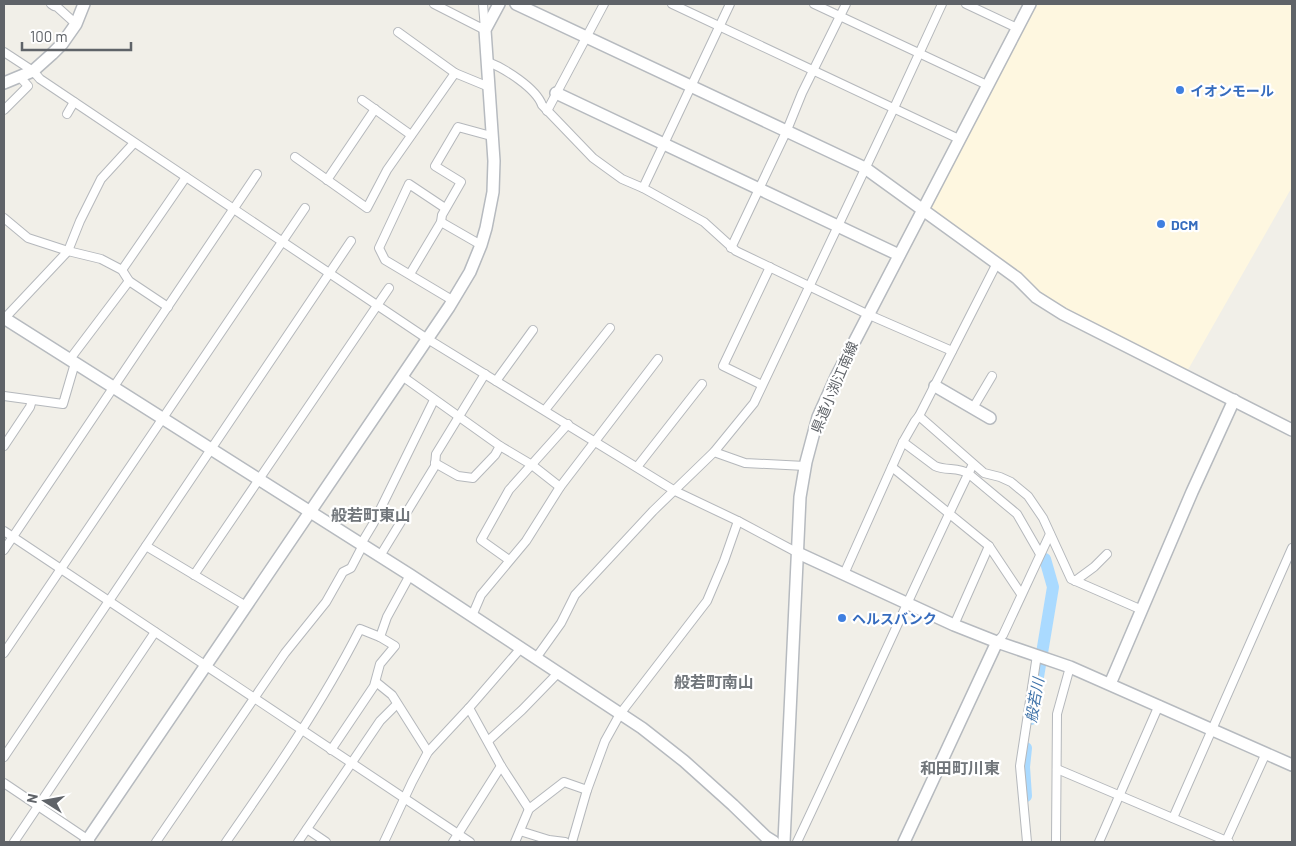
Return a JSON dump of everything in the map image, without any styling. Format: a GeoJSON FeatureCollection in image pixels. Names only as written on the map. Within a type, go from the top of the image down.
{"type":"FeatureCollection","features":[{"type":"Feature","properties":{"kind":"street"},"geometry":{"type":"LineString","coordinates":[[51,4],[55,5],[76,24]]}},
{"type":"Feature","properties":{"kind":"street"},"geometry":{"type":"LineString","coordinates":[[4,83],[33,71],[62,44],[76,24],[84,4]]}},
{"type":"Feature","properties":{"kind":"street"},"geometry":{"type":"LineString","coordinates":[[434,4],[486,30]]}},
{"type":"Feature","properties":{"kind":"street"},"geometry":{"type":"LineString","coordinates":[[4,783],[89,841],[309,511],[449,307],[470,272],[481,245],[493,192],[494,161],[483,4]]}},
{"type":"Feature","properties":{"kind":"street"},"geometry":{"type":"LineString","coordinates":[[486,30],[499,4]]}},
{"type":"Feature","properties":{"kind":"street"},"geometry":{"type":"LineString","coordinates":[[516,4],[865,168],[1017,278],[1036,297],[1063,314],[1292,430]]}},
{"type":"Feature","properties":{"kind":"street"},"geometry":{"type":"LineString","coordinates":[[547,111],[604,4]]}},
{"type":"Feature","properties":{"kind":"street"},"geometry":{"type":"LineString","coordinates":[[672,4],[959,139]]}},
{"type":"Feature","properties":{"kind":"street"},"geometry":{"type":"LineString","coordinates":[[643,188],[730,4]]}},
{"type":"Feature","properties":{"kind":"street"},"geometry":{"type":"LineString","coordinates":[[814,4],[988,85]]}},
{"type":"Feature","properties":{"kind":"street"},"geometry":{"type":"LineString","coordinates":[[731,248],[787,130],[802,93],[846,4]]}},
{"type":"Feature","properties":{"kind":"street"},"geometry":{"type":"LineString","coordinates":[[536,658],[561,623],[575,595],[652,511],[714,452],[754,403],[942,4]]}},
{"type":"Feature","properties":{"kind":"street"},"geometry":{"type":"LineString","coordinates":[[966,4],[1017,28]]}},
{"type":"Feature","properties":{"kind":"street","name":"県道小渕江南線"},"geometry":{"type":"LineString","coordinates":[[784,842],[800,497],[805,466],[818,417],[867,314],[1030,4]]}},
{"type":"Feature","properties":{"kind":"street"},"geometry":{"type":"LineString","coordinates":[[398,32],[454,73],[490,87]]}},
{"type":"Feature","properties":{"kind":"street"},"geometry":{"type":"LineString","coordinates":[[4,52],[134,143],[426,338],[675,491],[738,521],[798,553],[954,625],[1070,667],[1212,728],[1292,765]]}},
{"type":"Feature","properties":{"kind":"street"},"geometry":{"type":"LineString","coordinates":[[488,62],[512,74],[527,87],[547,111],[593,158],[622,179],[643,188],[704,222],[731,248],[867,314],[952,351]]}},
{"type":"Feature","properties":{"kind":"street"},"geometry":{"type":"LineString","coordinates":[[295,157],[368,208],[387,170],[454,73]]}},
{"type":"Feature","properties":{"kind":"street"},"geometry":{"type":"LineString","coordinates":[[4,110],[28,86],[20,77]]}},
{"type":"Feature","properties":{"kind":"street"},"geometry":{"type":"LineString","coordinates":[[556,93],[899,255]]}},
{"type":"Feature","properties":{"kind":"street"},"geometry":{"type":"LineString","coordinates":[[362,100],[411,135]]}},
{"type":"Feature","properties":{"kind":"street"},"geometry":{"type":"LineString","coordinates":[[67,114],[74,102]]}},
{"type":"Feature","properties":{"kind":"street"},"geometry":{"type":"LineString","coordinates":[[327,180],[375,109]]}},
{"type":"Feature","properties":{"kind":"street"},"geometry":{"type":"LineString","coordinates":[[410,274],[441,222],[445,208],[460,182],[435,166],[458,127],[491,136]]}},
{"type":"Feature","properties":{"kind":"street"},"geometry":{"type":"LineString","coordinates":[[134,143],[101,179],[80,220],[68,251],[4,318],[362,544],[642,728],[684,761],[734,805],[766,837],[774,842]]}},
{"type":"Feature","properties":{"kind":"street"},"geometry":{"type":"LineString","coordinates":[[4,550],[257,174]]}},
{"type":"Feature","properties":{"kind":"street"},"geometry":{"type":"LineString","coordinates":[[122,270],[186,177]]}},
{"type":"Feature","properties":{"kind":"street"},"geometry":{"type":"LineString","coordinates":[[445,208],[409,184],[378,248],[385,260],[452,300]]}},
{"type":"Feature","properties":{"kind":"street"},"geometry":{"type":"LineString","coordinates":[[4,653],[305,208]]}},
{"type":"Feature","properties":{"kind":"street"},"geometry":{"type":"LineString","coordinates":[[4,218],[28,238],[101,259],[122,270],[129,281],[168,307]]}},
{"type":"Feature","properties":{"kind":"street"},"geometry":{"type":"LineString","coordinates":[[441,222],[481,245]]}},
{"type":"Feature","properties":{"kind":"street"},"geometry":{"type":"LineString","coordinates":[[4,757],[351,241]]}},
{"type":"Feature","properties":{"kind":"street"},"geometry":{"type":"LineString","coordinates":[[844,574],[903,442],[914,420],[919,416],[997,263]]}},
{"type":"Feature","properties":{"kind":"street"},"geometry":{"type":"LineString","coordinates":[[762,385],[723,366],[770,267]]}},
{"type":"Feature","properties":{"kind":"street"},"geometry":{"type":"LineString","coordinates":[[4,396],[63,404],[72,361],[129,281]]}},
{"type":"Feature","properties":{"kind":"street"},"geometry":{"type":"LineString","coordinates":[[194,575],[389,288]]}},
{"type":"Feature","properties":{"kind":"street"},"geometry":{"type":"LineString","coordinates":[[545,410],[610,328]]}},
{"type":"Feature","properties":{"kind":"street"},"geometry":{"type":"LineString","coordinates":[[496,381],[532,330]]}},
{"type":"Feature","properties":{"kind":"street"},"geometry":{"type":"LineString","coordinates":[[472,616],[481,595],[526,541],[560,487],[658,359]]}},
{"type":"Feature","properties":{"kind":"street"},"geometry":{"type":"LineString","coordinates":[[380,556],[435,463],[436,454],[460,418],[485,374]]}},
{"type":"Feature","properties":{"kind":"street"},"geometry":{"type":"LineString","coordinates":[[402,376],[500,446],[532,465],[560,487]]}},
{"type":"Feature","properties":{"kind":"street"},"geometry":{"type":"LineString","coordinates":[[973,408],[992,376]]}},
{"type":"Feature","properties":{"kind":"street"},"geometry":{"type":"LineString","coordinates":[[637,467],[702,384]]}},
{"type":"Feature","properties":{"kind":"street"},"geometry":{"type":"LineString","coordinates":[[934,386],[990,418]]}},
{"type":"Feature","properties":{"kind":"street"},"geometry":{"type":"LineString","coordinates":[[4,446],[30,407],[32,400]]}},
{"type":"Feature","properties":{"kind":"street"},"geometry":{"type":"LineString","coordinates":[[156,842],[285,653],[326,602],[343,572],[351,568],[434,400]]}},
{"type":"Feature","properties":{"kind":"street"},"geometry":{"type":"LineString","coordinates":[[1110,684],[1234,400]]}},
{"type":"Feature","properties":{"kind":"street"},"geometry":{"type":"LineString","coordinates":[[919,416],[984,473],[1000,477],[1015,484],[1028,496],[1044,518],[1070,579],[1142,610]]}},
{"type":"Feature","properties":{"kind":"street"},"geometry":{"type":"LineString","coordinates":[[509,560],[482,540],[509,490],[568,424]]}},
{"type":"Feature","properties":{"kind":"street"},"geometry":{"type":"LineString","coordinates":[[903,442],[940,469],[961,470],[969,474],[1017,514],[1040,554]]}},
{"type":"Feature","properties":{"kind":"street"},"geometry":{"type":"LineString","coordinates":[[435,463],[458,476],[473,478],[500,446]]}},
{"type":"Feature","properties":{"kind":"street"},"geometry":{"type":"LineString","coordinates":[[714,452],[745,463],[805,466]]}},
{"type":"Feature","properties":{"kind":"street"},"geometry":{"type":"LineString","coordinates":[[797,842],[974,464]]}},
{"type":"Feature","properties":{"kind":"street"},"geometry":{"type":"LineString","coordinates":[[892,467],[989,546],[1021,594]]}},
{"type":"Feature","properties":{"kind":"street"},"geometry":{"type":"LineString","coordinates":[[572,842],[587,790],[605,741],[620,714],[707,601],[738,521]]}},
{"type":"Feature","properties":{"kind":"street"},"geometry":{"type":"LineString","coordinates":[[4,531],[470,842]]}},
{"type":"Feature","properties":{"kind":"street"},"geometry":{"type":"LineString","coordinates":[[904,842],[997,642],[1003,635],[1050,534]]}},
{"type":"Feature","properties":{"kind":"street"},"geometry":{"type":"LineString","coordinates":[[146,546],[246,606]]}},
{"type":"Feature","properties":{"kind":"street"},"geometry":{"type":"LineString","coordinates":[[954,625],[989,546]]}},
{"type":"Feature","properties":{"kind":"street"},"geometry":{"type":"LineString","coordinates":[[1173,818],[1292,548]]}},
{"type":"Feature","properties":{"kind":"street"},"geometry":{"type":"LineString","coordinates":[[1075,581],[1094,568],[1107,554]]}},
{"type":"Feature","properties":{"kind":"street"},"geometry":{"type":"LineString","coordinates":[[380,637],[387,617],[410,575]]}},
{"type":"Feature","properties":{"kind":"street"},"geometry":{"type":"LineString","coordinates":[[226,842],[303,731],[348,654],[360,628],[395,646],[380,664],[376,682],[331,750]]}},
{"type":"Feature","properties":{"kind":"street"},"geometry":{"type":"LineString","coordinates":[[14,842],[155,632]]}},
{"type":"Feature","properties":{"kind":"street"},"geometry":{"type":"LineString","coordinates":[[384,842],[428,752],[521,648]]}},
{"type":"Feature","properties":{"kind":"street"},"geometry":{"type":"LineString","coordinates":[[1027,842],[1020,766],[1041,656]]}},
{"type":"Feature","properties":{"kind":"street"},"geometry":{"type":"LineString","coordinates":[[1056,842],[1057,709],[1070,667]]}},
{"type":"Feature","properties":{"kind":"street"},"geometry":{"type":"LineString","coordinates":[[488,741],[558,673]]}},
{"type":"Feature","properties":{"kind":"street"},"geometry":{"type":"LineString","coordinates":[[376,682],[392,695],[428,752]]}},
{"type":"Feature","properties":{"kind":"street"},"geometry":{"type":"LineString","coordinates":[[298,842],[380,721],[398,704]]}},
{"type":"Feature","properties":{"kind":"street"},"geometry":{"type":"LineString","coordinates":[[1099,842],[1159,705]]}},
{"type":"Feature","properties":{"kind":"street"},"geometry":{"type":"LineString","coordinates":[[469,708],[501,766],[529,809]]}},
{"type":"Feature","properties":{"kind":"street"},"geometry":{"type":"LineString","coordinates":[[1057,768],[1228,842],[1266,753]]}},
{"type":"Feature","properties":{"kind":"street"},"geometry":{"type":"LineString","coordinates":[[453,842],[501,766]]}},
{"type":"Feature","properties":{"kind":"street"},"geometry":{"type":"LineString","coordinates":[[515,842],[529,809],[564,782],[587,790]]}},
{"type":"Feature","properties":{"kind":"street"},"geometry":{"type":"LineString","coordinates":[[307,829],[326,842]]}},
{"type":"Feature","properties":{"kind":"street"},"geometry":{"type":"LineString","coordinates":[[520,831],[549,840],[565,842]]}},
{"type":"Feature","properties":{"kind":"shaded area"},"geometry":{"type":"Polygon","coordinates":[[[1029,4],[1292,4],[1292,187],[1185,375],[1063,314],[922,210],[1029,4]]]}},
{"type":"Feature","properties":{"kind":"waterway","name":"般若川"},"geometry":{"type":"LineString","coordinates":[[1031,719],[1053,587],[1045,559]]}},
{"type":"Feature","properties":{"kind":"waterway","name":"般若川"},"geometry":{"type":"LineString","coordinates":[[1026,748],[1024,767],[1026,796]]}},
{"type":"Feature","properties":{"kind":"place","name":"イオンモール"},"geometry":{"type":"Point","coordinates":[1180,90]}},
{"type":"Feature","properties":{"kind":"place","name":"DCM"},"geometry":{"type":"Point","coordinates":[1161,224]}},
{"type":"Feature","properties":{"kind":"place","name":"ヘルスバンク"},"geometry":{"type":"Point","coordinates":[842,618]}},
{"type":"Feature","properties":{"kind":"district","name":"般若町東山"},"geometry":{"type":"Point","coordinates":[371,514]}},
{"type":"Feature","properties":{"kind":"district","name":"般若町南山"},"geometry":{"type":"Point","coordinates":[714,681]}},
{"type":"Feature","properties":{"kind":"district","name":"和田町川東"},"geometry":{"type":"Point","coordinates":[960,767]}}]}
